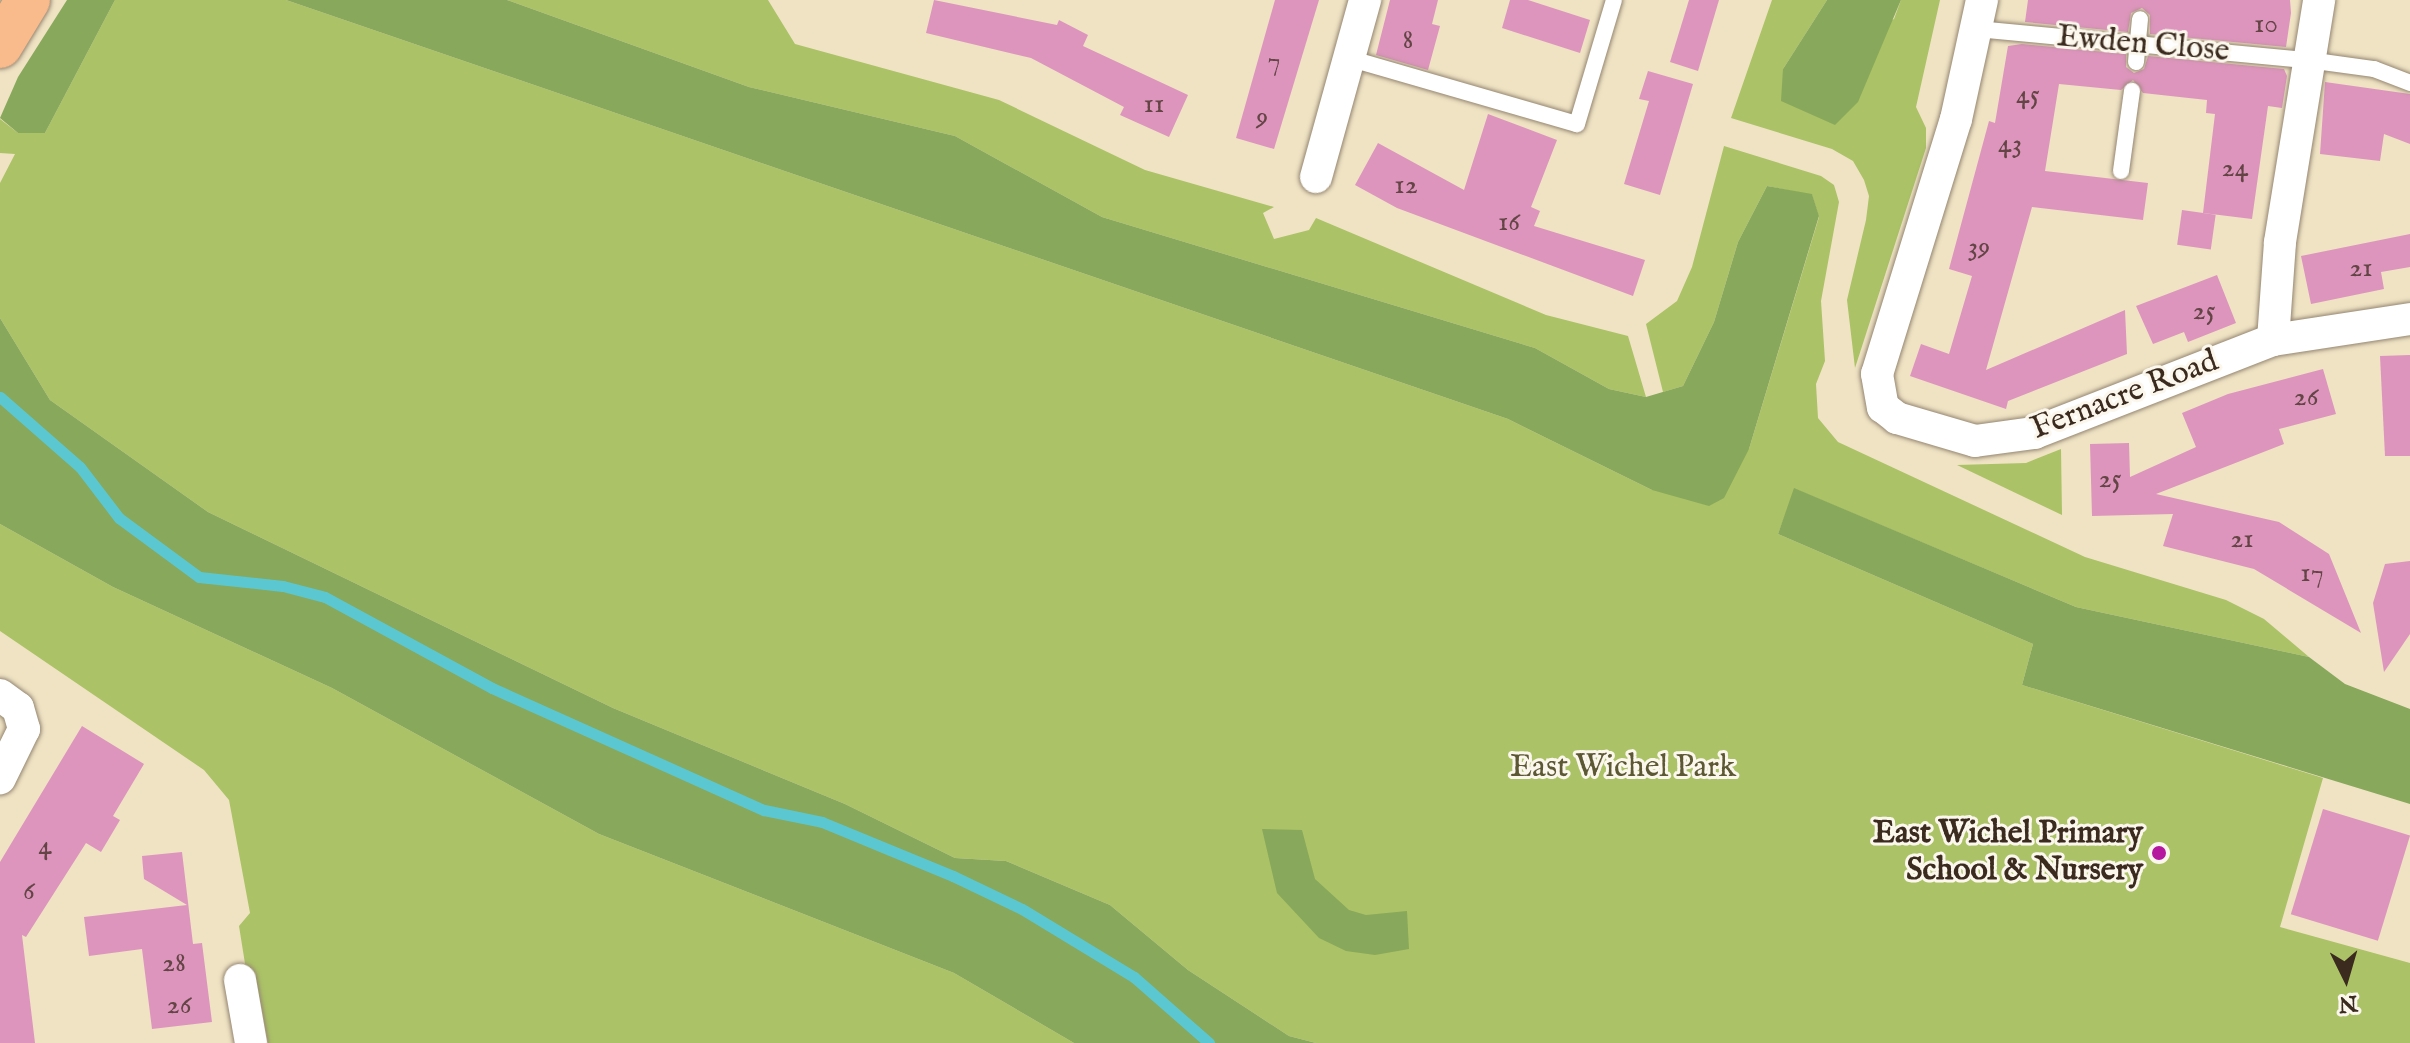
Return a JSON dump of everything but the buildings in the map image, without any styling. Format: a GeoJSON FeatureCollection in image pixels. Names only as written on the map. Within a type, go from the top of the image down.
{"type":"FeatureCollection","features":[{"type":"Feature","properties":{"kind":"main road"},"geometry":{"type":"LineString","coordinates":[[0,46],[28,0]]}},
{"type":"Feature","properties":{"kind":"street"},"geometry":{"type":"LineString","coordinates":[[1316,177],[1365,0]]}},
{"type":"Feature","properties":{"kind":"street"},"geometry":{"type":"LineString","coordinates":[[2273,340],[2280,242],[2319,0]]}},
{"type":"Feature","properties":{"kind":"street","name":"Fernacre Road"},"geometry":{"type":"LineString","coordinates":[[1980,15],[1956,119],[1877,374],[1883,407],[1897,418],[1949,437],[2000,439],[2067,423],[2273,340],[2410,319]]}},
{"type":"Feature","properties":{"kind":"street"},"geometry":{"type":"LineString","coordinates":[[0,695],[18,708],[24,729],[0,778]]}},
{"type":"Feature","properties":{"kind":"street"},"geometry":{"type":"LineString","coordinates":[[240,980],[242,1042]]}},
{"type":"Feature","properties":{"kind":"lane"},"geometry":{"type":"LineString","coordinates":[[1348,58],[1577,124],[1614,0]]}},
{"type":"Feature","properties":{"kind":"lane","name":"Ewden Close"},"geometry":{"type":"LineString","coordinates":[[1980,15],[2138,44],[2374,69],[2410,83]]}},
{"type":"Feature","properties":{"kind":"lane"},"geometry":{"type":"LineString","coordinates":[[2136,62],[2140,19]]}},
{"type":"Feature","properties":{"kind":"lane"},"geometry":{"type":"LineString","coordinates":[[2121,171],[2132,91]]}},
{"type":"Feature","properties":{"kind":"green space"},"geometry":{"type":"Polygon","coordinates":[[[67,0],[115,0],[45,133],[18,133],[0,118],[18,77],[67,0]]]}},
{"type":"Feature","properties":{"kind":"green space","name":"East Wichel Park"},"geometry":{"type":"Polygon","coordinates":[[[115,0],[286,0],[1508,419],[1652,490],[1749,449],[1819,217],[1812,195],[1767,186],[1738,242],[1714,322],[1683,386],[1663,392],[1646,324],[1677,301],[1692,267],[1724,146],[1821,176],[1834,185],[1839,202],[1821,301],[1825,361],[1816,384],[1818,418],[1838,442],[2085,557],[2226,600],[2264,619],[2309,657],[2076,607],[1795,489],[1778,534],[2033,644],[2022,685],[2323,778],[2280,927],[2410,963],[2410,1043],[1316,1043],[1289,1036],[1188,970],[1110,905],[1006,861],[955,858],[845,804],[613,708],[208,512],[50,400],[0,318],[0,183],[15,154],[0,153],[0,119],[18,133],[45,133],[115,0]]]}},
{"type":"Feature","properties":{"kind":"green space"},"geometry":{"type":"Polygon","coordinates":[[[286,0],[507,0],[749,87],[955,136],[1102,217],[1535,348],[1609,389],[1646,397],[1683,386],[1714,322],[1738,242],[1767,186],[1812,194],[1819,216],[1749,449],[1724,498],[1709,506],[1652,490],[1508,419],[286,0]]]}},
{"type":"Feature","properties":{"kind":"green space"},"geometry":{"type":"Polygon","coordinates":[[[507,0],[768,0],[795,44],[999,100],[1145,170],[1274,207],[1263,213],[1274,239],[1309,230],[1316,218],[1546,315],[1628,336],[1646,397],[1609,389],[1535,348],[1102,217],[955,136],[749,87],[507,0]]]}},
{"type":"Feature","properties":{"kind":"green space"},"geometry":{"type":"Polygon","coordinates":[[[1772,0],[1827,0],[1783,69],[1894,19],[1901,0],[1940,0],[1916,107],[1926,128],[1926,148],[1855,368],[1847,300],[1866,220],[1869,196],[1864,180],[1853,161],[1832,149],[1731,118],[1772,0]]]}},
{"type":"Feature","properties":{"kind":"green space"},"geometry":{"type":"Polygon","coordinates":[[[1827,0],[1901,0],[1858,102],[1835,125],[1781,101],[1783,69],[1827,0]]]}},
{"type":"Feature","properties":{"kind":"green space"},"geometry":{"type":"Polygon","coordinates":[[[0,318],[50,400],[208,512],[613,708],[845,804],[955,858],[1006,861],[1110,905],[1188,970],[1289,1036],[1316,1043],[1074,1043],[954,973],[599,834],[332,688],[113,587],[0,524],[0,318]]]}},
{"type":"Feature","properties":{"kind":"green space"},"geometry":{"type":"Polygon","coordinates":[[[2061,449],[2062,515],[1957,465],[2026,463],[2061,449]]]}},
{"type":"Feature","properties":{"kind":"green space"},"geometry":{"type":"Polygon","coordinates":[[[1794,488],[2076,607],[2309,657],[2345,684],[2410,709],[2410,804],[2022,685],[2033,644],[1778,534],[1794,488]]]}},
{"type":"Feature","properties":{"kind":"green space"},"geometry":{"type":"Polygon","coordinates":[[[0,524],[113,587],[332,688],[599,834],[954,973],[1074,1043],[268,1043],[255,972],[246,970],[239,926],[250,913],[229,800],[204,770],[0,631],[0,524]]]}},
{"type":"Feature","properties":{"kind":"green space"},"geometry":{"type":"Polygon","coordinates":[[[1262,829],[1302,830],[1315,879],[1349,910],[1366,915],[1407,911],[1409,949],[1375,955],[1346,951],[1319,938],[1277,893],[1262,829]]]}},
{"type":"Feature","properties":{"kind":"waterway"},"geometry":{"type":"LineString","coordinates":[[0,397],[80,467],[119,518],[199,577],[283,586],[325,597],[492,688],[764,810],[822,822],[953,876],[1022,909],[1134,977],[1209,1043]]}},
{"type":"Feature","properties":{"kind":"place","name":"East Wichel Primary School & Nursery"},"geometry":{"type":"Point","coordinates":[2159,853]}}]}
